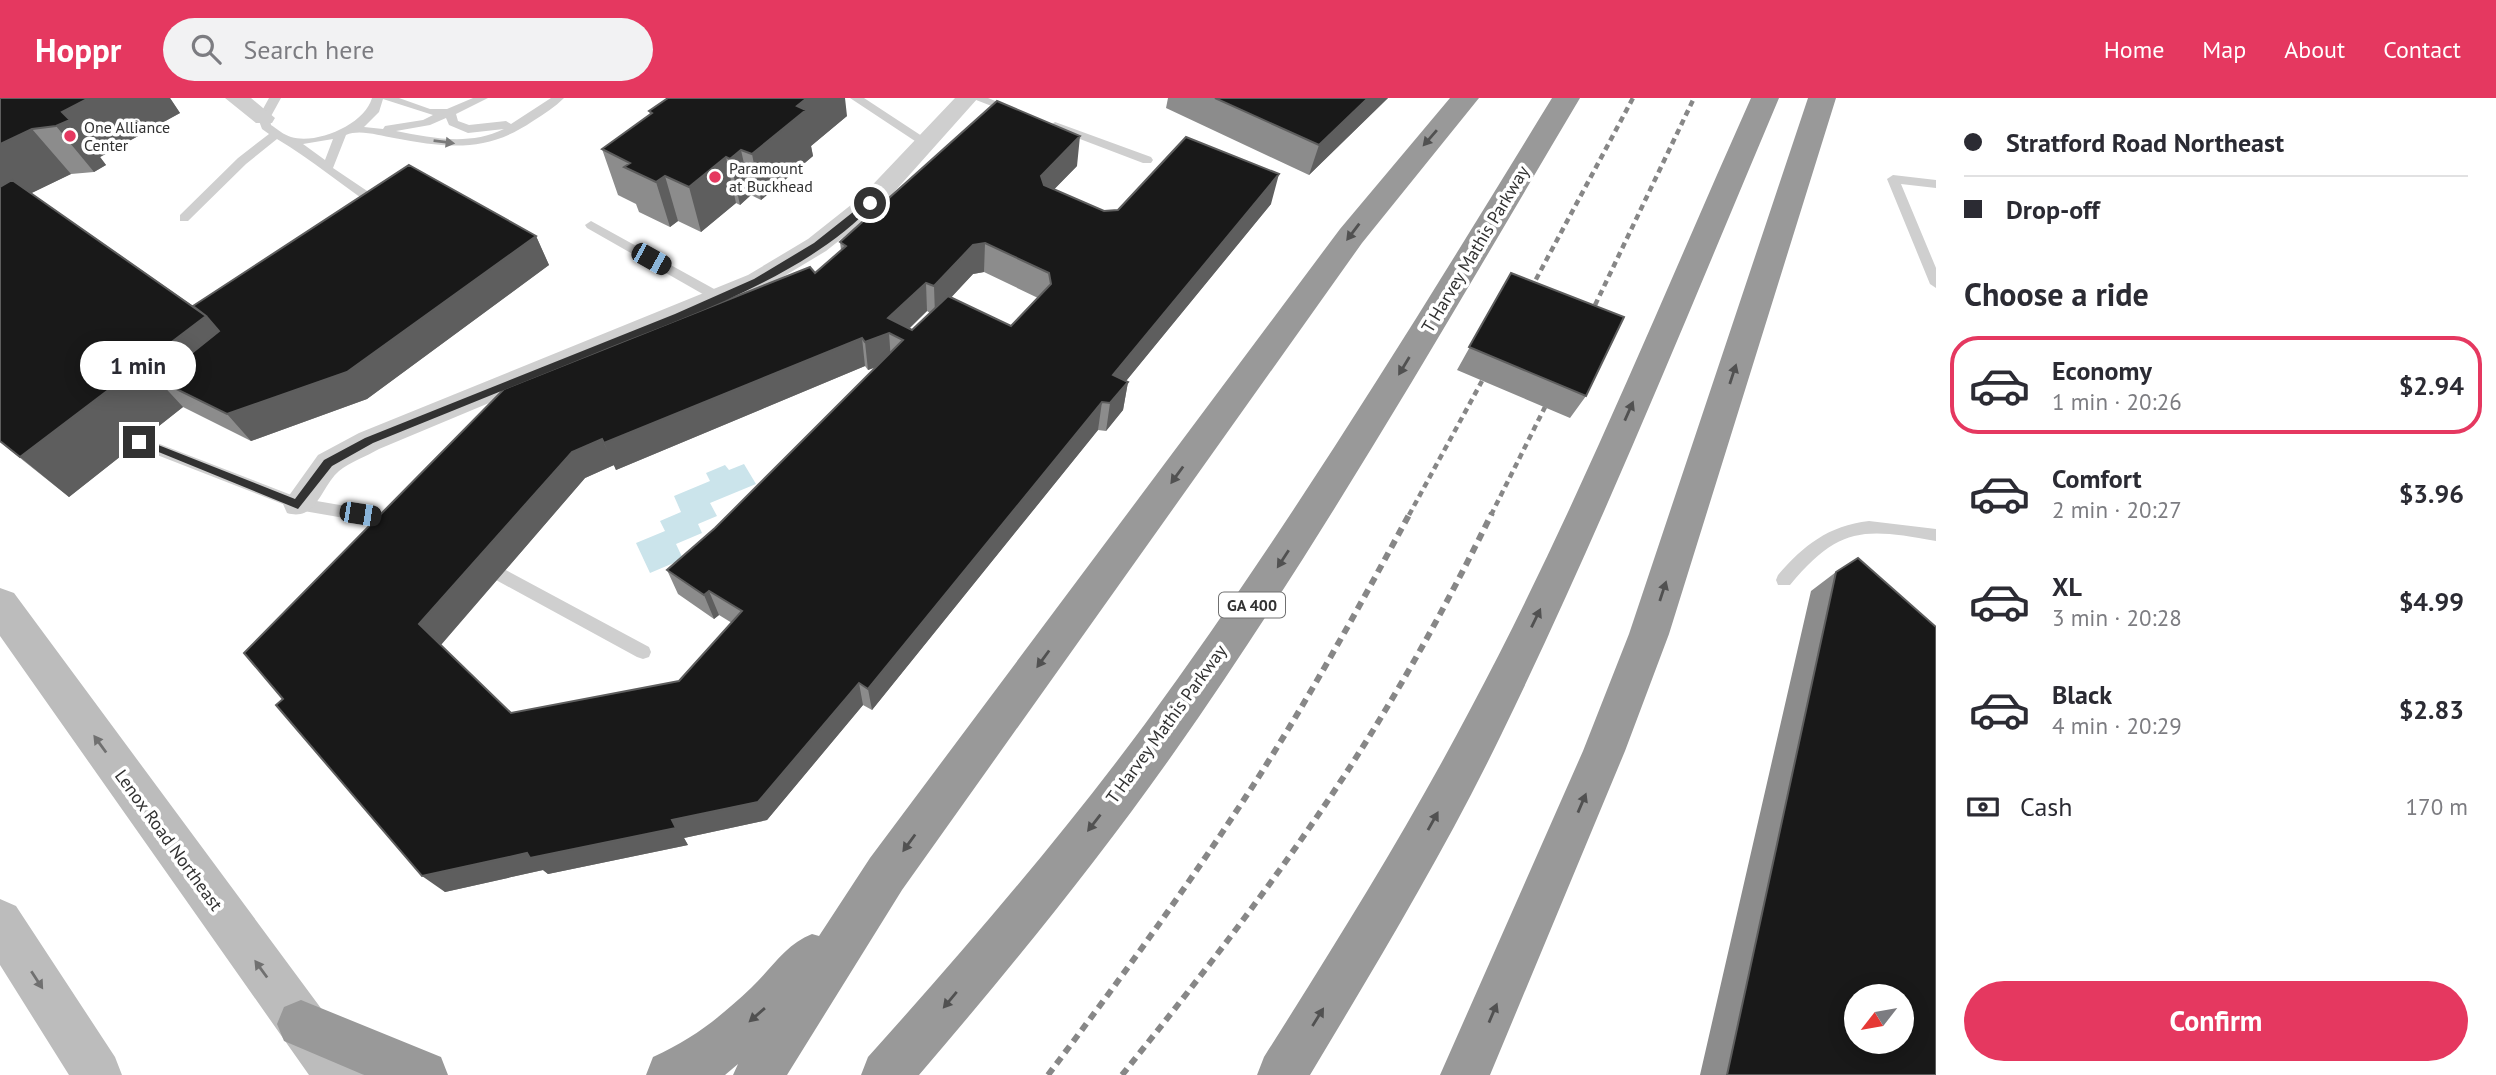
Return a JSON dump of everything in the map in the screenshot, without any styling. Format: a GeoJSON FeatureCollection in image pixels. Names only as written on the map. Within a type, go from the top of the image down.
{"type":"FeatureCollection","features":[{"type":"Feature","properties":{"kind":"highway"},"geometry":{"type":"LineString","coordinates":[[758,1075],[886,874],[1351,236],[1465,98]]}},
{"type":"Feature","properties":{"kind":"highway","name":"T Harvey Mathis Parkway"},"geometry":{"type":"LineString","coordinates":[[886,1075],[1051,878],[1157,741],[1240,622],[1350,457],[1566,98]]}},
{"type":"Feature","properties":{"kind":"highway"},"geometry":{"type":"LineString","coordinates":[[1282,1075],[1390,900],[1486,722],[1563,561],[1765,98]]}},
{"type":"Feature","properties":{"kind":"highway"},"geometry":{"type":"LineString","coordinates":[[1465,1075],[1594,776],[1649,634],[1822,98]]}},
{"type":"Feature","properties":{"kind":"highway"},"geometry":{"type":"LineString","coordinates":[[671,1075],[709,1057],[769,1004],[886,874]]}},
{"type":"Feature","properties":{"kind":"highway"},"geometry":{"type":"LineString","coordinates":[[301,1024],[424,1075]]}},
{"type":"Feature","properties":{"kind":"main road","name":"Lenox Road Northeast"},"geometry":{"type":"LineString","coordinates":[[0,605],[340,1075]]}},
{"type":"Feature","properties":{"kind":"main road"},"geometry":{"type":"LineString","coordinates":[[0,922],[97,1075]]}},
{"type":"Feature","properties":{"kind":"street"},"geometry":{"type":"LineString","coordinates":[[236,98],[271,117]]}},
{"type":"Feature","properties":{"kind":"street"},"geometry":{"type":"LineString","coordinates":[[298,504],[328,463],[369,441],[720,298],[757,281],[817,245],[870,203],[967,98]]}},
{"type":"Feature","properties":{"kind":"lane"},"geometry":{"type":"LineString","coordinates":[[327,169],[347,131],[367,117],[378,103],[378,98]]}},
{"type":"Feature","properties":{"kind":"lane"},"geometry":{"type":"LineString","coordinates":[[388,98],[429,112],[450,112]]}},
{"type":"Feature","properties":{"kind":"lane"},"geometry":{"type":"LineString","coordinates":[[289,141],[306,141],[347,131],[384,130],[426,123],[482,98]]}},
{"type":"Feature","properties":{"kind":"lane"},"geometry":{"type":"LineString","coordinates":[[384,130],[422,139],[469,143],[497,137],[558,98]]}},
{"type":"Feature","properties":{"kind":"lane"},"geometry":{"type":"LineString","coordinates":[[856,98],[925,142]]}},
{"type":"Feature","properties":{"kind":"lane"},"geometry":{"type":"LineString","coordinates":[[977,98],[1021,114]]}},
{"type":"Feature","properties":{"kind":"lane"},"geometry":{"type":"LineString","coordinates":[[450,112],[453,123],[468,129],[523,122]]}},
{"type":"Feature","properties":{"kind":"lane"},"geometry":{"type":"LineString","coordinates":[[184,218],[242,161],[271,117],[289,141],[395,214]]}},
{"type":"Feature","properties":{"kind":"lane"},"geometry":{"type":"LineString","coordinates":[[1046,123],[1147,160]]}},
{"type":"Feature","properties":{"kind":"lane"},"geometry":{"type":"LineString","coordinates":[[1936,184],[1893,179],[1936,284]]}},
{"type":"Feature","properties":{"kind":"lane"},"geometry":{"type":"LineString","coordinates":[[591,225],[720,298]]}},
{"type":"Feature","properties":{"kind":"lane"},"geometry":{"type":"LineString","coordinates":[[139,442],[298,504],[381,517],[410,531]]}},
{"type":"Feature","properties":{"kind":"lane"},"geometry":{"type":"LineString","coordinates":[[1784,580],[1817,544],[1849,527],[1885,525],[1936,535]]}},
{"type":"Feature","properties":{"kind":"lane"},"geometry":{"type":"LineString","coordinates":[[502,575],[643,652]]}},
{"type":"Feature","properties":{"kind":"water"},"geometry":{"type":"Polygon","coordinates":[[[744,464],[756,484],[710,503],[717,516],[698,524],[702,533],[676,544],[683,559],[650,573],[636,543],[665,531],[660,521],[681,512],[674,496],[710,481],[706,473],[725,465],[729,470],[744,464]]]}},
{"type":"Feature","properties":{"kind":"building"},"geometry":{"type":"Polygon","coordinates":[[[0,98],[89,98],[62,112],[70,120],[56,126],[32,129],[0,144],[0,98]]]}},
{"type":"Feature","properties":{"kind":"building"},"geometry":{"type":"Polygon","coordinates":[[[668,98],[807,98],[797,106],[806,110],[752,154],[741,150],[730,159],[726,157],[689,187],[665,176],[656,182],[624,167],[630,163],[602,149],[668,98]]]}},
{"type":"Feature","properties":{"kind":"building"},"geometry":{"type":"Polygon","coordinates":[[[1215,98],[1368,98],[1319,145],[1215,98]]]}},
{"type":"Feature","properties":{"kind":"building"},"geometry":{"type":"Polygon","coordinates":[[[997,101],[1080,136],[1041,176],[1044,185],[1104,211],[1118,210],[1186,137],[1279,174],[1113,375],[1128,382],[1110,403],[1102,402],[868,689],[859,683],[758,802],[672,820],[676,828],[530,858],[527,853],[422,876],[276,705],[283,699],[244,653],[504,389],[810,267],[815,273],[846,246],[840,242],[997,101]],[[985,243],[973,245],[934,286],[926,283],[888,318],[912,330],[948,296],[1011,326],[1051,284],[1049,273],[985,243]],[[889,333],[865,342],[862,338],[604,443],[602,439],[572,452],[419,624],[511,713],[679,681],[742,611],[709,591],[704,595],[667,570],[715,528],[903,340],[889,333]]]}},
{"type":"Feature","properties":{"kind":"building"},"geometry":{"type":"Polygon","coordinates":[[[409,165],[536,236],[347,372],[227,414],[158,380],[219,331],[193,306],[409,165]]]}},
{"type":"Feature","properties":{"kind":"building"},"geometry":{"type":"Polygon","coordinates":[[[12,180],[206,316],[20,457],[0,441],[0,187],[12,180]]]}},
{"type":"Feature","properties":{"kind":"building"},"geometry":{"type":"Polygon","coordinates":[[[1511,273],[1624,317],[1586,396],[1469,347],[1511,273]]]}},
{"type":"Feature","properties":{"kind":"building"},"geometry":{"type":"Polygon","coordinates":[[[1858,558],[1936,627],[1936,1075],[1727,1075],[1836,572],[1858,558]]]}},
{"type":"Feature","properties":{"kind":"railway"},"geometry":{"type":"LineString","coordinates":[[1526,298],[1633,98]]}},
{"type":"Feature","properties":{"kind":"railway"},"geometry":{"type":"LineString","coordinates":[[1586,324],[1694,98]]}},
{"type":"Feature","properties":{"kind":"railway"},"geometry":{"type":"LineString","coordinates":[[1409,515],[1482,381]]}},
{"type":"Feature","properties":{"kind":"railway"},"geometry":{"type":"LineString","coordinates":[[1492,513],[1545,407]]}},
{"type":"Feature","properties":{"kind":"railway"},"geometry":{"type":"LineString","coordinates":[[1048,1075],[1149,938],[1245,798],[1310,693],[1410,513]]}},
{"type":"Feature","properties":{"kind":"railway"},"geometry":{"type":"LineString","coordinates":[[1122,1075],[1227,942],[1356,757],[1414,661],[1492,513]]}},
{"type":"Feature","properties":{"kind":"place","name":"One Alliance Center"},"geometry":{"type":"Point","coordinates":[70,136]}},
{"type":"Feature","properties":{"kind":"place","name":"Paramount at Buckhead"},"geometry":{"type":"Point","coordinates":[715,177]}},
{"type":"Feature","properties":{"kind":"route"},"geometry":{"type":"LineString","coordinates":[[139,442],[298,504],[328,463],[369,441],[678,316],[757,281],[817,245],[870,203]]}}]}
